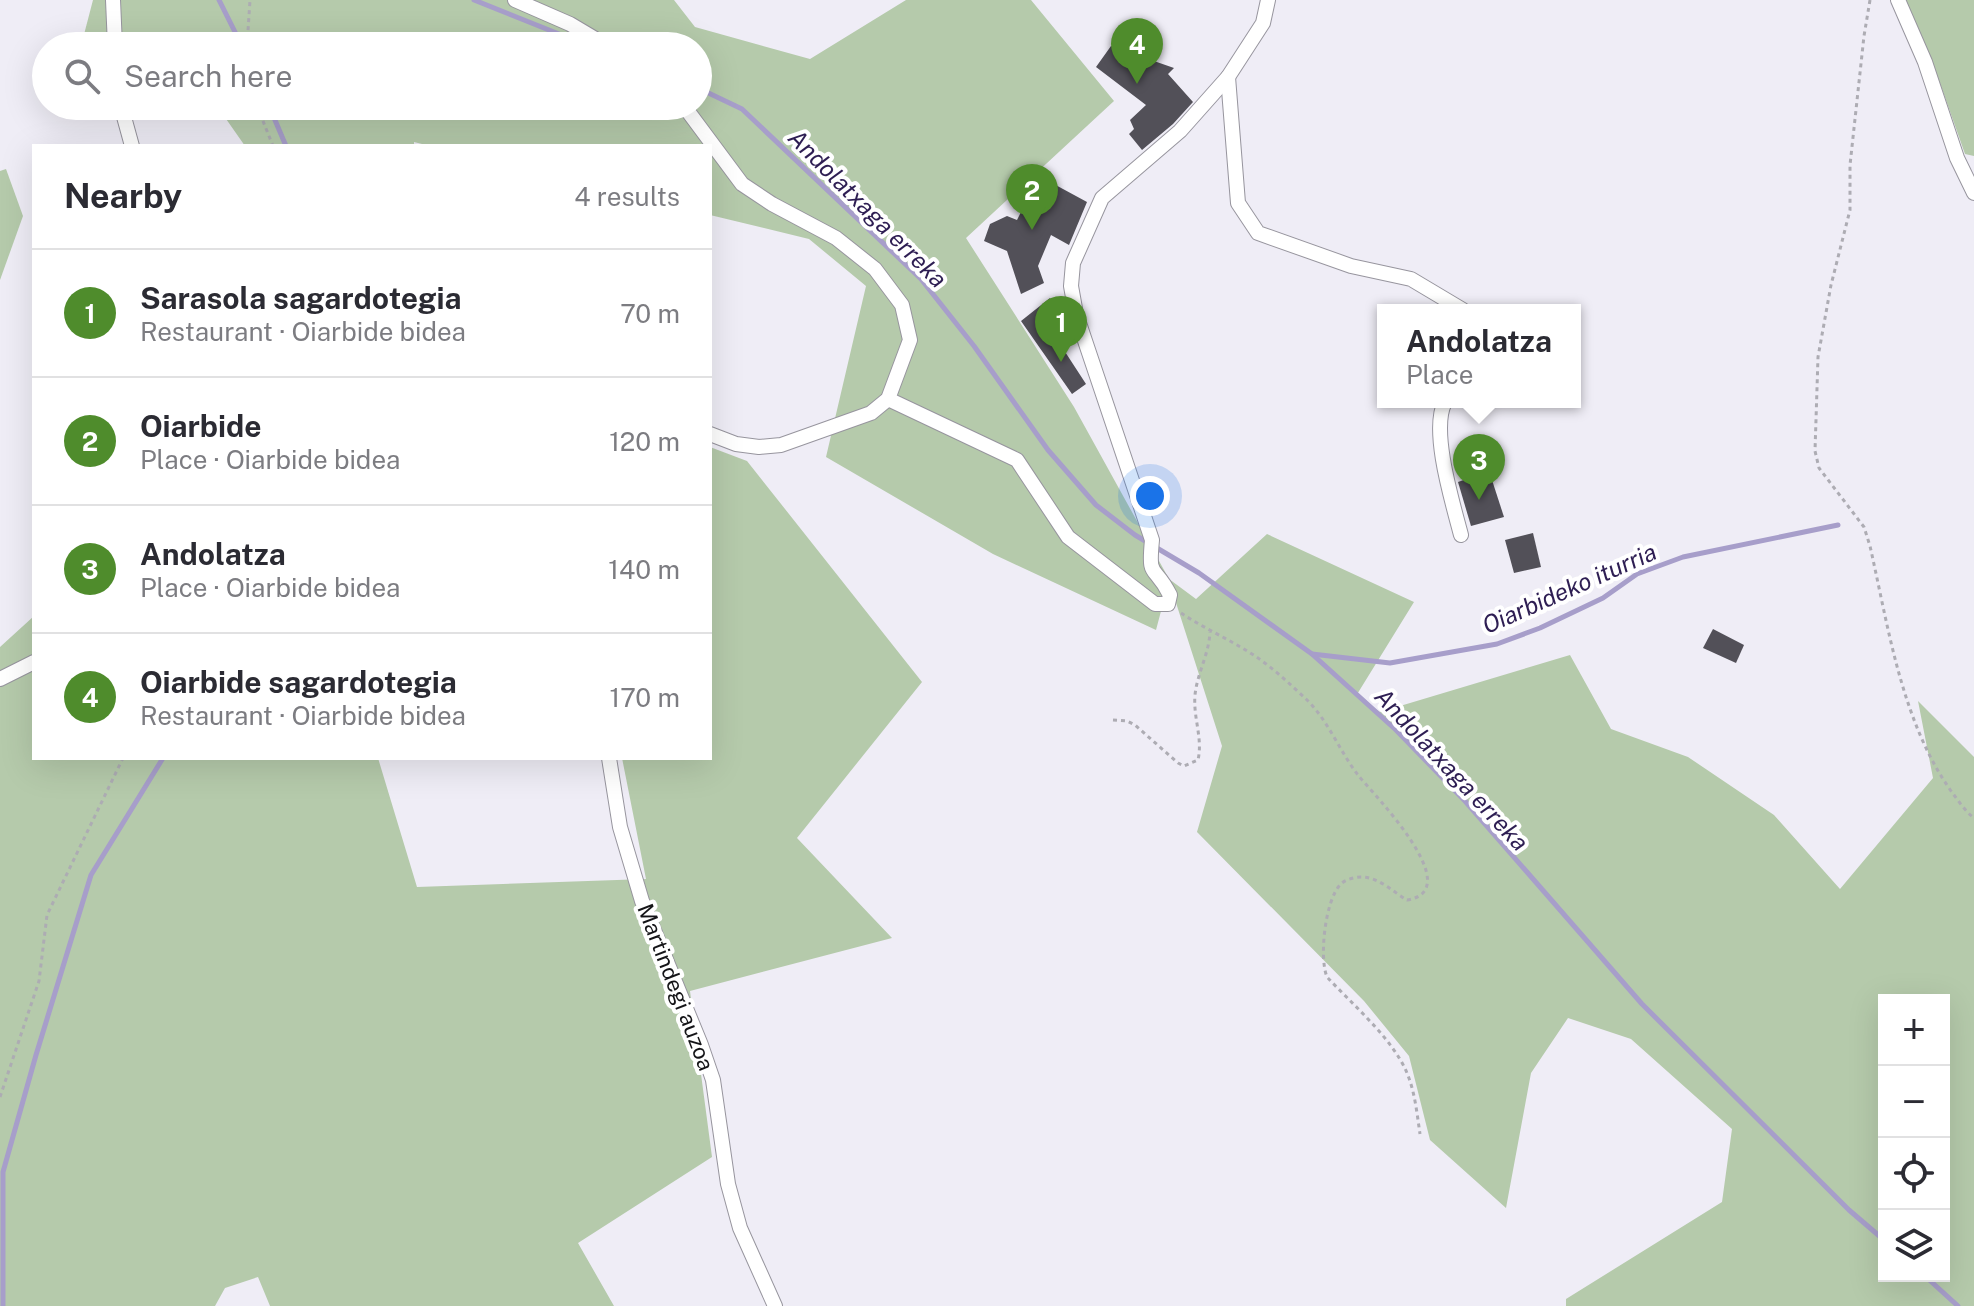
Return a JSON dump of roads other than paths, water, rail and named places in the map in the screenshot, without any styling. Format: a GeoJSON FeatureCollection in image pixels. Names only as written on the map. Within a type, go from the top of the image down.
{"type":"FeatureCollection","features":[{"type":"Feature","properties":{"kind":"street"},"geometry":{"type":"LineString","coordinates":[[113,0],[114,32]]}},
{"type":"Feature","properties":{"kind":"street"},"geometry":{"type":"LineString","coordinates":[[515,0],[583,32]]}},
{"type":"Feature","properties":{"kind":"street"},"geometry":{"type":"LineString","coordinates":[[888,399],[1017,460],[1068,537],[1155,604],[1168,604],[1170,595],[1162,580],[1151,572],[1148,562],[1152,540],[1076,314],[1071,286],[1073,263],[1102,198],[1180,131],[1228,77],[1263,23],[1268,0]]}},
{"type":"Feature","properties":{"kind":"street"},"geometry":{"type":"LineString","coordinates":[[1898,0],[1925,62],[1957,158],[1974,193]]}},
{"type":"Feature","properties":{"kind":"street"},"geometry":{"type":"LineString","coordinates":[[1228,77],[1238,203],[1258,233],[1351,266],[1411,279],[1453,304]]}},
{"type":"Feature","properties":{"kind":"street"},"geometry":{"type":"LineString","coordinates":[[125,120],[131,144]]}},
{"type":"Feature","properties":{"kind":"street"},"geometry":{"type":"LineString","coordinates":[[694,120],[742,184],[858,253],[875,269],[902,305],[910,340],[888,399],[871,413],[781,445],[759,447],[736,444],[712,435]]}},
{"type":"Feature","properties":{"kind":"street"},"geometry":{"type":"LineString","coordinates":[[1442,408],[1441,452],[1461,535]]}},
{"type":"Feature","properties":{"kind":"street"},"geometry":{"type":"LineString","coordinates":[[0,679],[32,663]]}},
{"type":"Feature","properties":{"kind":"street","name":"Martindegi auzoa"},"geometry":{"type":"LineString","coordinates":[[609,760],[620,827],[642,901],[713,1080],[728,1184],[740,1228],[775,1306]]}},
{"type":"Feature","properties":{"kind":"waterway"},"geometry":{"type":"LineString","coordinates":[[219,0],[235,32]]}},
{"type":"Feature","properties":{"kind":"waterway","name":"Andolatxaga erreka"},"geometry":{"type":"LineString","coordinates":[[474,0],[554,32]]}},
{"type":"Feature","properties":{"kind":"waterway","name":"Andolatxaga erreka"},"geometry":{"type":"LineString","coordinates":[[712,95],[742,109],[921,279],[974,346],[1048,450],[1096,505],[1135,535],[1199,573],[1312,654],[1396,730],[1465,801],[1642,1004],[1849,1210],[1878,1235]]}},
{"type":"Feature","properties":{"kind":"waterway"},"geometry":{"type":"LineString","coordinates":[[275,120],[285,144]]}},
{"type":"Feature","properties":{"kind":"waterway","name":"Oiarbideko iturria"},"geometry":{"type":"LineString","coordinates":[[1312,654],[1390,663],[1497,644],[1540,628],[1603,598],[1637,574],[1683,557],[1838,525]]}},
{"type":"Feature","properties":{"kind":"waterway"},"geometry":{"type":"LineString","coordinates":[[3,1306],[3,1172],[36,1055],[91,875],[162,760]]}},
{"type":"Feature","properties":{"kind":"waterway","name":"Andolatxaga erreka"},"geometry":{"type":"LineString","coordinates":[[1932,1282],[1958,1306]]}},
{"type":"Feature","properties":{"kind":"place","name":"Oiarbide sagardotegia"},"geometry":{"type":"Point","coordinates":[1137,84]}},
{"type":"Feature","properties":{"kind":"place","name":"Oiarbide"},"geometry":{"type":"Point","coordinates":[1032,230]}},
{"type":"Feature","properties":{"kind":"place","name":"Sarasola sagardotegia"},"geometry":{"type":"Point","coordinates":[1061,362]}},
{"type":"Feature","properties":{"kind":"place","name":"Andolatza"},"geometry":{"type":"Point","coordinates":[1479,500]}}]}
